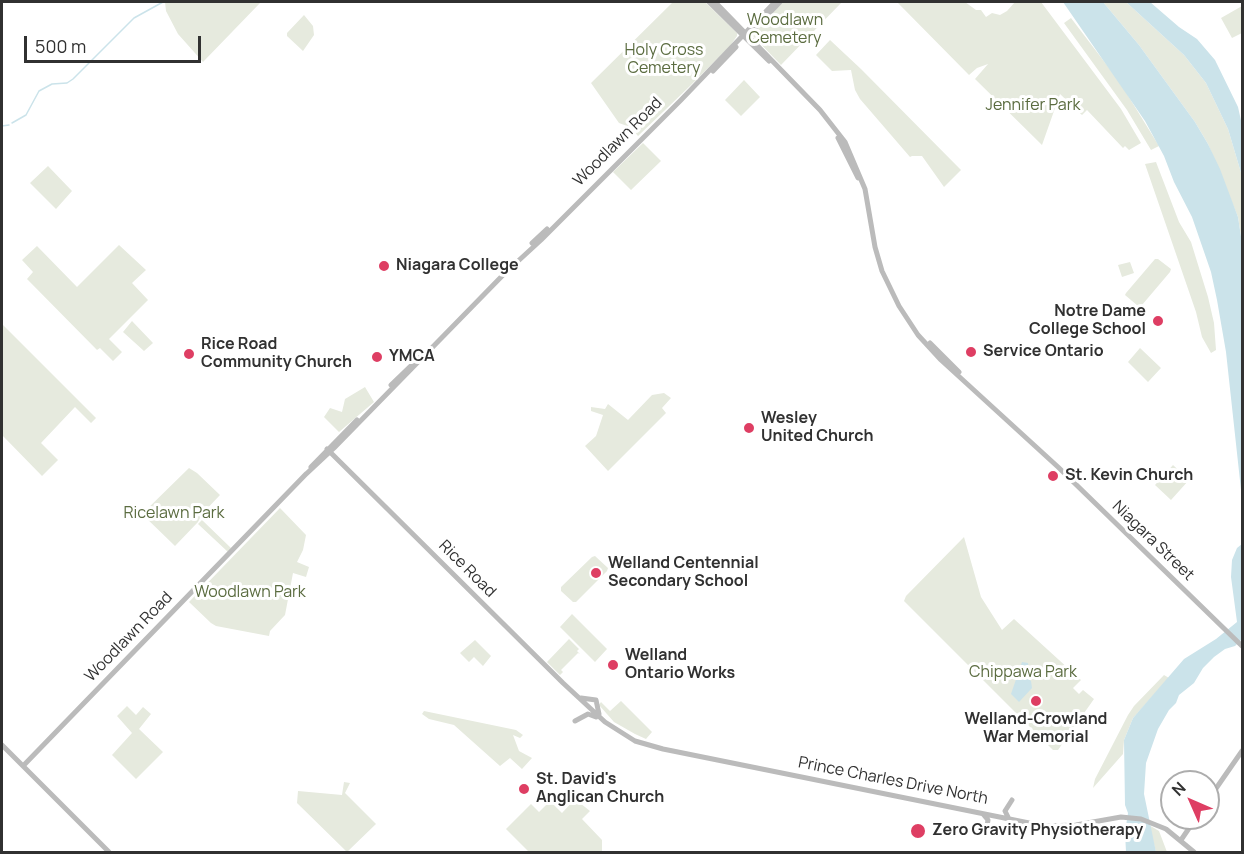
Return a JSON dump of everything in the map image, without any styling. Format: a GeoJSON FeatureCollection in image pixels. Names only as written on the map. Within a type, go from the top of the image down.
{"type":"FeatureCollection","features":[{"type":"Feature","properties":{"kind":"main road","name":"Niagara Street"},"geometry":{"type":"LineString","coordinates":[[709,2],[776,66],[842,136],[851,152],[863,184],[882,271],[894,298],[912,325],[966,381],[1241,644]]}},
{"type":"Feature","properties":{"kind":"main road","name":"Niagara Street"},"geometry":{"type":"LineString","coordinates":[[715,2],[745,36]]}},
{"type":"Feature","properties":{"kind":"main road","name":"Woodlawn Road"},"geometry":{"type":"LineString","coordinates":[[745,36],[775,2]]}},
{"type":"Feature","properties":{"kind":"main road","name":"Woodlawn Road"},"geometry":{"type":"LineString","coordinates":[[23,766],[407,369],[541,240],[780,2]]}},
{"type":"Feature","properties":{"kind":"main road"},"geometry":{"type":"LineString","coordinates":[[731,18],[746,27],[764,13]]}},
{"type":"Feature","properties":{"kind":"main road","name":"Rice Road"},"geometry":{"type":"LineString","coordinates":[[329,451],[589,707]]}},
{"type":"Feature","properties":{"kind":"main road"},"geometry":{"type":"LineString","coordinates":[[579,697],[597,699]]}},
{"type":"Feature","properties":{"kind":"main road"},"geometry":{"type":"LineString","coordinates":[[589,707],[597,699]]}},
{"type":"Feature","properties":{"kind":"main road"},"geometry":{"type":"LineString","coordinates":[[597,699],[597,710],[605,722]]}},
{"type":"Feature","properties":{"kind":"main road","name":"Prince Charles Drive North"},"geometry":{"type":"LineString","coordinates":[[589,707],[625,736],[653,747],[1053,826],[1076,825],[1121,817],[1135,818],[1152,822],[1172,832],[1194,852]]}},
{"type":"Feature","properties":{"kind":"main road"},"geometry":{"type":"LineString","coordinates":[[575,721],[590,714],[605,722]]}},
{"type":"Feature","properties":{"kind":"main road"},"geometry":{"type":"LineString","coordinates":[[2,745],[109,852]]}},
{"type":"Feature","properties":{"kind":"main road"},"geometry":{"type":"LineString","coordinates":[[1220,783],[1242,751]]}},
{"type":"Feature","properties":{"kind":"main road"},"geometry":{"type":"LineString","coordinates":[[1009,819],[1005,811],[1012,800]]}},
{"type":"Feature","properties":{"kind":"main road"},"geometry":{"type":"LineString","coordinates":[[982,813],[988,819],[987,826]]}},
{"type":"Feature","properties":{"kind":"main road"},"geometry":{"type":"LineString","coordinates":[[1172,832],[1181,833],[1186,830]]}},
{"type":"Feature","properties":{"kind":"main road"},"geometry":{"type":"LineString","coordinates":[[1181,840],[1188,830]]}},
{"type":"Feature","properties":{"kind":"green space"},"geometry":{"type":"Polygon","coordinates":[[[165,2],[261,2],[203,62],[178,34],[166,11],[165,2]]]}},
{"type":"Feature","properties":{"kind":"green space","name":"Holy Cross Cemetery"},"geometry":{"type":"Polygon","coordinates":[[[673,2],[705,2],[737,33],[737,36],[730,46],[638,136],[630,127],[619,123],[591,83],[673,2]]]}},
{"type":"Feature","properties":{"kind":"green space","name":"Woodlawn Cemetery"},"geometry":{"type":"Polygon","coordinates":[[[783,2],[842,2],[781,65],[752,35],[783,2]]]}},
{"type":"Feature","properties":{"kind":"green space","name":"Jennifer Park"},"geometry":{"type":"Polygon","coordinates":[[[897,2],[965,2],[976,10],[981,10],[986,17],[992,13],[1000,15],[1015,2],[1041,2],[1121,109],[1141,143],[1129,150],[1125,146],[1123,148],[1087,110],[1082,115],[1060,94],[1042,145],[975,79],[988,64],[977,68],[969,75],[897,2]]]}},
{"type":"Feature","properties":{"kind":"green space"},"geometry":{"type":"Polygon","coordinates":[[[1103,2],[1126,2],[1184,55],[1206,83],[1228,129],[1242,176],[1242,243],[1238,217],[1208,144],[1195,122],[1139,45],[1103,2]]]}},
{"type":"Feature","properties":{"kind":"green space"},"geometry":{"type":"Polygon","coordinates":[[[1242,6],[1242,33],[1232,38],[1221,18],[1242,6]]]}},
{"type":"Feature","properties":{"kind":"green space"},"geometry":{"type":"Polygon","coordinates":[[[304,15],[313,26],[314,35],[303,51],[287,36],[287,33],[304,15]]]}},
{"type":"Feature","properties":{"kind":"green space"},"geometry":{"type":"Polygon","coordinates":[[[1071,18],[1119,81],[1159,146],[1151,150],[1127,110],[1064,23],[1071,18]]]}},
{"type":"Feature","properties":{"kind":"green space"},"geometry":{"type":"Polygon","coordinates":[[[830,40],[961,170],[944,187],[922,156],[910,157],[860,99],[855,90],[851,70],[832,71],[816,55],[830,40]]]}},
{"type":"Feature","properties":{"kind":"green space"},"geometry":{"type":"Polygon","coordinates":[[[744,80],[760,97],[741,116],[725,100],[744,80]]]}},
{"type":"Feature","properties":{"kind":"green space"},"geometry":{"type":"Polygon","coordinates":[[[643,143],[661,161],[631,190],[613,172],[643,143]]]}},
{"type":"Feature","properties":{"kind":"green space"},"geometry":{"type":"Polygon","coordinates":[[[1156,162],[1179,222],[1191,242],[1208,297],[1214,323],[1216,350],[1211,353],[1202,337],[1196,312],[1145,164],[1156,162]]]}},
{"type":"Feature","properties":{"kind":"green space"},"geometry":{"type":"Polygon","coordinates":[[[48,166],[72,191],[56,209],[30,183],[48,166]]]}},
{"type":"Feature","properties":{"kind":"green space"},"geometry":{"type":"Polygon","coordinates":[[[119,245],[146,270],[132,283],[148,300],[109,339],[122,352],[113,361],[100,348],[97,350],[27,279],[33,272],[22,260],[37,246],[77,287],[119,245]]]}},
{"type":"Feature","properties":{"kind":"green space"},"geometry":{"type":"Polygon","coordinates":[[[1155,259],[1171,269],[1170,272],[1142,305],[1138,306],[1125,295],[1155,259]]]}},
{"type":"Feature","properties":{"kind":"green space"},"geometry":{"type":"Polygon","coordinates":[[[1130,262],[1134,273],[1122,277],[1118,265],[1130,262]]]}},
{"type":"Feature","properties":{"kind":"green space"},"geometry":{"type":"Polygon","coordinates":[[[132,321],[153,343],[144,351],[123,332],[132,321]]]}},
{"type":"Feature","properties":{"kind":"green space"},"geometry":{"type":"Polygon","coordinates":[[[2,324],[96,418],[91,423],[75,407],[41,443],[58,460],[42,476],[2,435],[2,324]]]}},
{"type":"Feature","properties":{"kind":"green space"},"geometry":{"type":"Polygon","coordinates":[[[1140,348],[1161,368],[1148,382],[1128,362],[1140,348]]]}},
{"type":"Feature","properties":{"kind":"green space"},"geometry":{"type":"Polygon","coordinates":[[[365,387],[374,402],[339,432],[324,417],[330,408],[342,412],[345,399],[365,387]]]}},
{"type":"Feature","properties":{"kind":"green space"},"geometry":{"type":"Polygon","coordinates":[[[664,393],[671,398],[662,408],[666,413],[608,471],[585,446],[596,436],[603,415],[591,411],[591,407],[605,409],[608,404],[628,420],[652,395],[664,393]]]}},
{"type":"Feature","properties":{"kind":"green space"},"geometry":{"type":"Polygon","coordinates":[[[1173,465],[1189,480],[1171,500],[1155,485],[1173,465]]]}},
{"type":"Feature","properties":{"kind":"green space","name":"Ricelawn Park"},"geometry":{"type":"Polygon","coordinates":[[[189,468],[220,495],[175,546],[142,514],[189,468]]]}},
{"type":"Feature","properties":{"kind":"green space","name":"Woodlawn Park"},"geometry":{"type":"Polygon","coordinates":[[[280,508],[306,535],[303,550],[297,562],[309,567],[306,577],[293,573],[285,615],[270,631],[269,636],[216,626],[189,602],[280,508]]]}},
{"type":"Feature","properties":{"kind":"green space"},"geometry":{"type":"Polygon","coordinates":[[[202,520],[231,548],[228,552],[198,524],[202,520]]]}},
{"type":"Feature","properties":{"kind":"green space","name":"Chippawa Park"},"geometry":{"type":"Polygon","coordinates":[[[964,537],[981,597],[1002,630],[1014,619],[1081,680],[1073,688],[1079,694],[1083,690],[1094,699],[1058,750],[1053,750],[904,601],[906,596],[964,537]]]}},
{"type":"Feature","properties":{"kind":"green space"},"geometry":{"type":"Polygon","coordinates":[[[595,556],[608,568],[607,571],[576,602],[573,602],[561,591],[561,587],[595,556]]]}},
{"type":"Feature","properties":{"kind":"green space"},"geometry":{"type":"Polygon","coordinates":[[[572,614],[607,649],[595,662],[560,627],[572,614]]]}},
{"type":"Feature","properties":{"kind":"green space"},"geometry":{"type":"Polygon","coordinates":[[[569,639],[579,649],[577,651],[580,654],[578,653],[561,670],[563,672],[560,675],[547,662],[569,639]]]}},
{"type":"Feature","properties":{"kind":"green space"},"geometry":{"type":"Polygon","coordinates":[[[475,640],[491,656],[483,666],[474,657],[469,662],[460,653],[475,640]]]}},
{"type":"Feature","properties":{"kind":"green space"},"geometry":{"type":"Polygon","coordinates":[[[1164,675],[1169,678],[1133,718],[1124,740],[1123,754],[1093,788],[1095,779],[1128,715],[1164,675]]]}},
{"type":"Feature","properties":{"kind":"green space"},"geometry":{"type":"Polygon","coordinates":[[[621,701],[652,732],[646,739],[614,722],[599,705],[601,702],[610,711],[621,701]]]}},
{"type":"Feature","properties":{"kind":"green space"},"geometry":{"type":"Polygon","coordinates":[[[127,706],[136,715],[143,707],[151,714],[139,729],[163,752],[136,779],[112,755],[132,733],[117,716],[127,706]]]}},
{"type":"Feature","properties":{"kind":"green space"},"geometry":{"type":"Polygon","coordinates":[[[424,711],[516,730],[523,735],[520,738],[513,735],[519,751],[532,758],[522,769],[510,758],[500,766],[454,725],[429,719],[422,714],[424,711]]]}},
{"type":"Feature","properties":{"kind":"green space"},"geometry":{"type":"Polygon","coordinates":[[[344,782],[350,783],[345,793],[376,824],[347,852],[297,803],[298,791],[342,795],[344,782]]]}},
{"type":"Feature","properties":{"kind":"green space"},"geometry":{"type":"Polygon","coordinates":[[[575,799],[590,811],[582,819],[602,840],[602,852],[529,852],[506,829],[531,804],[539,812],[550,801],[562,813],[575,799]]]}},
{"type":"Feature","properties":{"kind":"green space"},"geometry":{"type":"Polygon","coordinates":[[[1149,825],[1159,831],[1167,852],[1156,852],[1149,825]]]}},
{"type":"Feature","properties":{"kind":"water"},"geometry":{"type":"Polygon","coordinates":[[[1063,2],[1103,2],[1139,45],[1195,122],[1208,144],[1238,217],[1242,243],[1242,499],[1226,352],[1217,300],[1211,272],[1192,217],[1145,121],[1063,2]]]}},
{"type":"Feature","properties":{"kind":"water"},"geometry":{"type":"Polygon","coordinates":[[[1126,2],[1150,2],[1197,39],[1215,60],[1238,107],[1242,125],[1242,176],[1228,129],[1206,83],[1184,55],[1126,2]]]}},
{"type":"Feature","properties":{"kind":"water"},"geometry":{"type":"Polygon","coordinates":[[[1242,544],[1242,639],[1235,646],[1225,649],[1214,657],[1203,668],[1194,683],[1179,695],[1158,729],[1146,763],[1144,794],[1156,852],[1126,852],[1125,832],[1128,813],[1125,805],[1124,740],[1133,718],[1184,659],[1216,639],[1237,622],[1231,577],[1232,560],[1237,548],[1242,544]]]}},
{"type":"Feature","properties":{"kind":"water"},"geometry":{"type":"Polygon","coordinates":[[[1022,662],[1028,663],[1027,677],[1031,681],[1032,688],[1019,702],[1011,694],[1022,662]]]}},
{"type":"Feature","properties":{"kind":"waterway"},"geometry":{"type":"LineString","coordinates":[[12,123],[26,115],[39,91],[52,84],[67,83],[73,79],[134,18],[163,2]]}},
{"type":"Feature","properties":{"kind":"waterway"},"geometry":{"type":"LineString","coordinates":[[2,126],[9,125]]}},
{"type":"Feature","properties":{"kind":"place","name":"Niagara College"},"geometry":{"type":"Point","coordinates":[384,266]}},
{"type":"Feature","properties":{"kind":"place","name":"Notre Dame College School"},"geometry":{"type":"Point","coordinates":[1158,321]}},
{"type":"Feature","properties":{"kind":"place","name":"Service Ontario"},"geometry":{"type":"Point","coordinates":[971,352]}},
{"type":"Feature","properties":{"kind":"place","name":"Rice Road Community Church"},"geometry":{"type":"Point","coordinates":[189,354]}},
{"type":"Feature","properties":{"kind":"place","name":"YMCA"},"geometry":{"type":"Point","coordinates":[377,357]}},
{"type":"Feature","properties":{"kind":"place","name":"Wesley United Church"},"geometry":{"type":"Point","coordinates":[749,428]}},
{"type":"Feature","properties":{"kind":"place","name":"St. Kevin Church"},"geometry":{"type":"Point","coordinates":[1053,476]}},
{"type":"Feature","properties":{"kind":"place","name":"Welland Centennial Secondary School"},"geometry":{"type":"Point","coordinates":[596,573]}},
{"type":"Feature","properties":{"kind":"place","name":"Welland Ontario Works"},"geometry":{"type":"Point","coordinates":[613,665]}},
{"type":"Feature","properties":{"kind":"place","name":"Welland-Crowland War Memorial"},"geometry":{"type":"Point","coordinates":[1036,701]}},
{"type":"Feature","properties":{"kind":"place","name":"St. David's Anglican Church"},"geometry":{"type":"Point","coordinates":[524,789]}},
{"type":"Feature","properties":{"kind":"place","name":"Zero Gravity Physiotherapy"},"geometry":{"type":"Point","coordinates":[918,831]}}]}
